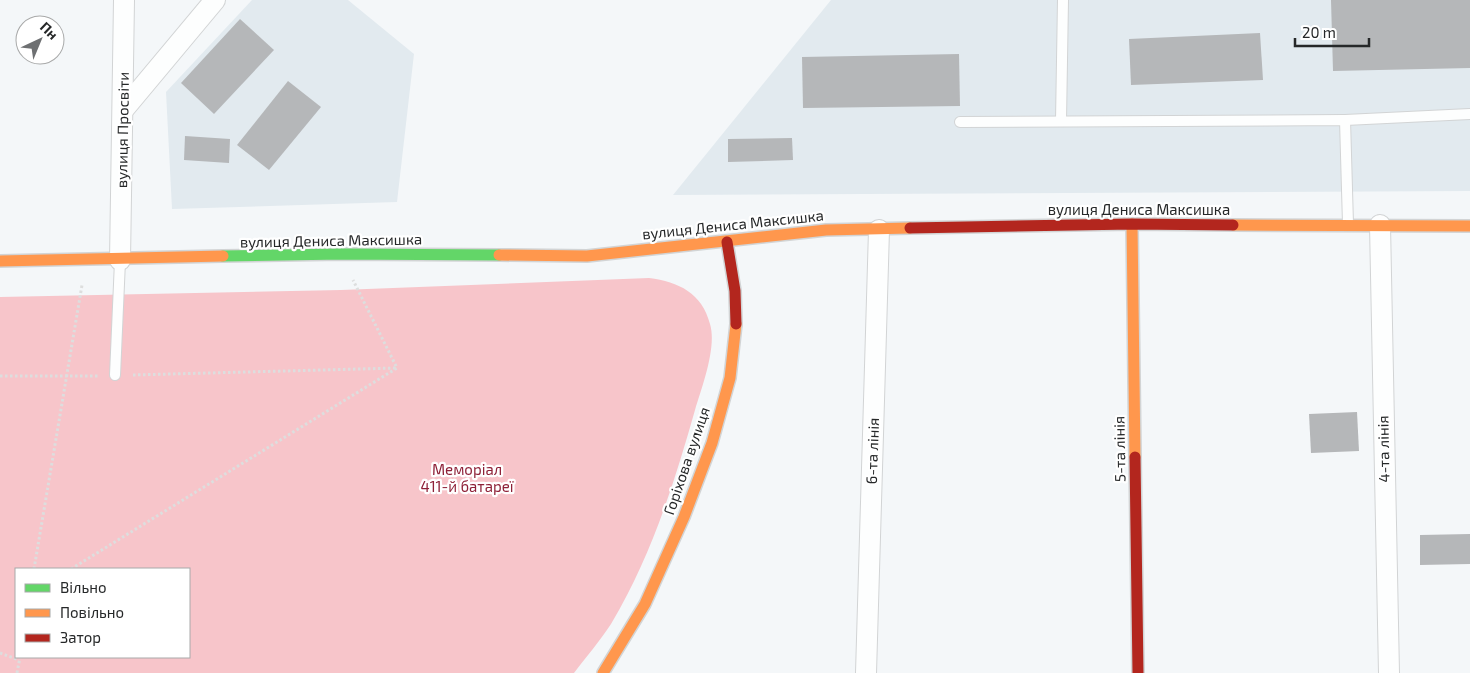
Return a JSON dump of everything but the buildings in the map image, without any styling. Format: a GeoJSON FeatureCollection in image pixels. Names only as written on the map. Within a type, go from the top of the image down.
{"type":"FeatureCollection","features":[{"type":"Feature","properties":{"kind":"street","name":"вулиця Просвіти"},"geometry":{"type":"LineString","coordinates":[[120,260],[124,109],[124,0]]}},
{"type":"Feature","properties":{"kind":"street"},"geometry":{"type":"LineString","coordinates":[[124,109],[215,0]]}},
{"type":"Feature","properties":{"kind":"street","name":"вулиця Дениса Максишка"},"geometry":{"type":"LineString","coordinates":[[0,261],[341,254],[587,256],[826,230],[1132,224],[1470,226]]}},
{"type":"Feature","properties":{"kind":"street","name":"5-та лінія"},"geometry":{"type":"LineString","coordinates":[[1132,224],[1138,673]]}},
{"type":"Feature","properties":{"kind":"street","name":"4-та лінія"},"geometry":{"type":"LineString","coordinates":[[1380,225],[1389,673]]}},
{"type":"Feature","properties":{"kind":"street","name":"6-та лінія"},"geometry":{"type":"LineString","coordinates":[[866,673],[879,230]]}},
{"type":"Feature","properties":{"kind":"street","name":"Горіхова вулиця"},"geometry":{"type":"LineString","coordinates":[[603,673],[645,604],[684,517],[712,443],[730,378],[736,332],[735,291],[727,242]]}},
{"type":"Feature","properties":{"kind":"lane"},"geometry":{"type":"LineString","coordinates":[[1061,121],[1063,0]]}},
{"type":"Feature","properties":{"kind":"lane"},"geometry":{"type":"LineString","coordinates":[[960,122],[1345,120],[1470,114]]}},
{"type":"Feature","properties":{"kind":"lane"},"geometry":{"type":"LineString","coordinates":[[1345,120],[1348,225]]}},
{"type":"Feature","properties":{"kind":"lane"},"geometry":{"type":"LineString","coordinates":[[115,375],[120,260]]}},
{"type":"Feature","properties":{"kind":"path"},"geometry":{"type":"LineString","coordinates":[[341,254],[397,368]]}},
{"type":"Feature","properties":{"kind":"path"},"geometry":{"type":"LineString","coordinates":[[34,568],[86,260]]}},
{"type":"Feature","properties":{"kind":"path"},"geometry":{"type":"LineString","coordinates":[[0,376],[397,368]]}},
{"type":"Feature","properties":{"kind":"path"},"geometry":{"type":"LineString","coordinates":[[73,568],[397,368]]}},
{"type":"Feature","properties":{"kind":"path"},"geometry":{"type":"LineString","coordinates":[[0,653],[15,657]]}},
{"type":"Feature","properties":{"kind":"path"},"geometry":{"type":"LineString","coordinates":[[17,673],[20,658]]}},
{"type":"Feature","properties":{"kind":"shaded area"},"geometry":{"type":"Polygon","coordinates":[[[252,0],[348,0],[414,54],[397,202],[172,209],[166,92],[252,0]]]}},
{"type":"Feature","properties":{"kind":"shaded area"},"geometry":{"type":"Polygon","coordinates":[[[831,0],[1470,0],[1470,191],[673,195],[831,0]]]}},
{"type":"Feature","properties":{"kind":"green space","name":"Меморіал 411-й батареї"},"geometry":{"type":"Polygon","coordinates":[[[649,278],[679,286],[695,297],[706,313],[710,324],[712,344],[705,379],[679,465],[650,546],[611,624],[574,673],[0,673],[0,297],[341,290],[649,278]]]}},
{"type":"Feature","properties":{"kind":"traffic: fast"},"geometry":{"type":"LineString","coordinates":[[223,256],[341,254],[499,255]]}},
{"type":"Feature","properties":{"kind":"traffic: slow"},"geometry":{"type":"LineString","coordinates":[[1132,224],[1135,457]]}},
{"type":"Feature","properties":{"kind":"traffic: slow"},"geometry":{"type":"LineString","coordinates":[[1233,225],[1470,226]]}},
{"type":"Feature","properties":{"kind":"traffic: slow"},"geometry":{"type":"LineString","coordinates":[[499,255],[587,256],[826,230],[910,228]]}},
{"type":"Feature","properties":{"kind":"traffic: slow"},"geometry":{"type":"LineString","coordinates":[[0,261],[223,256]]}},
{"type":"Feature","properties":{"kind":"traffic: slow"},"geometry":{"type":"LineString","coordinates":[[603,673],[645,604],[684,517],[712,443],[730,378],[736,324]]}},
{"type":"Feature","properties":{"kind":"traffic: jam"},"geometry":{"type":"LineString","coordinates":[[910,228],[1132,224],[1233,225]]}},
{"type":"Feature","properties":{"kind":"traffic: jam"},"geometry":{"type":"LineString","coordinates":[[727,242],[735,291],[736,324]]}},
{"type":"Feature","properties":{"kind":"traffic: jam"},"geometry":{"type":"LineString","coordinates":[[1135,457],[1138,673]]}}]}
